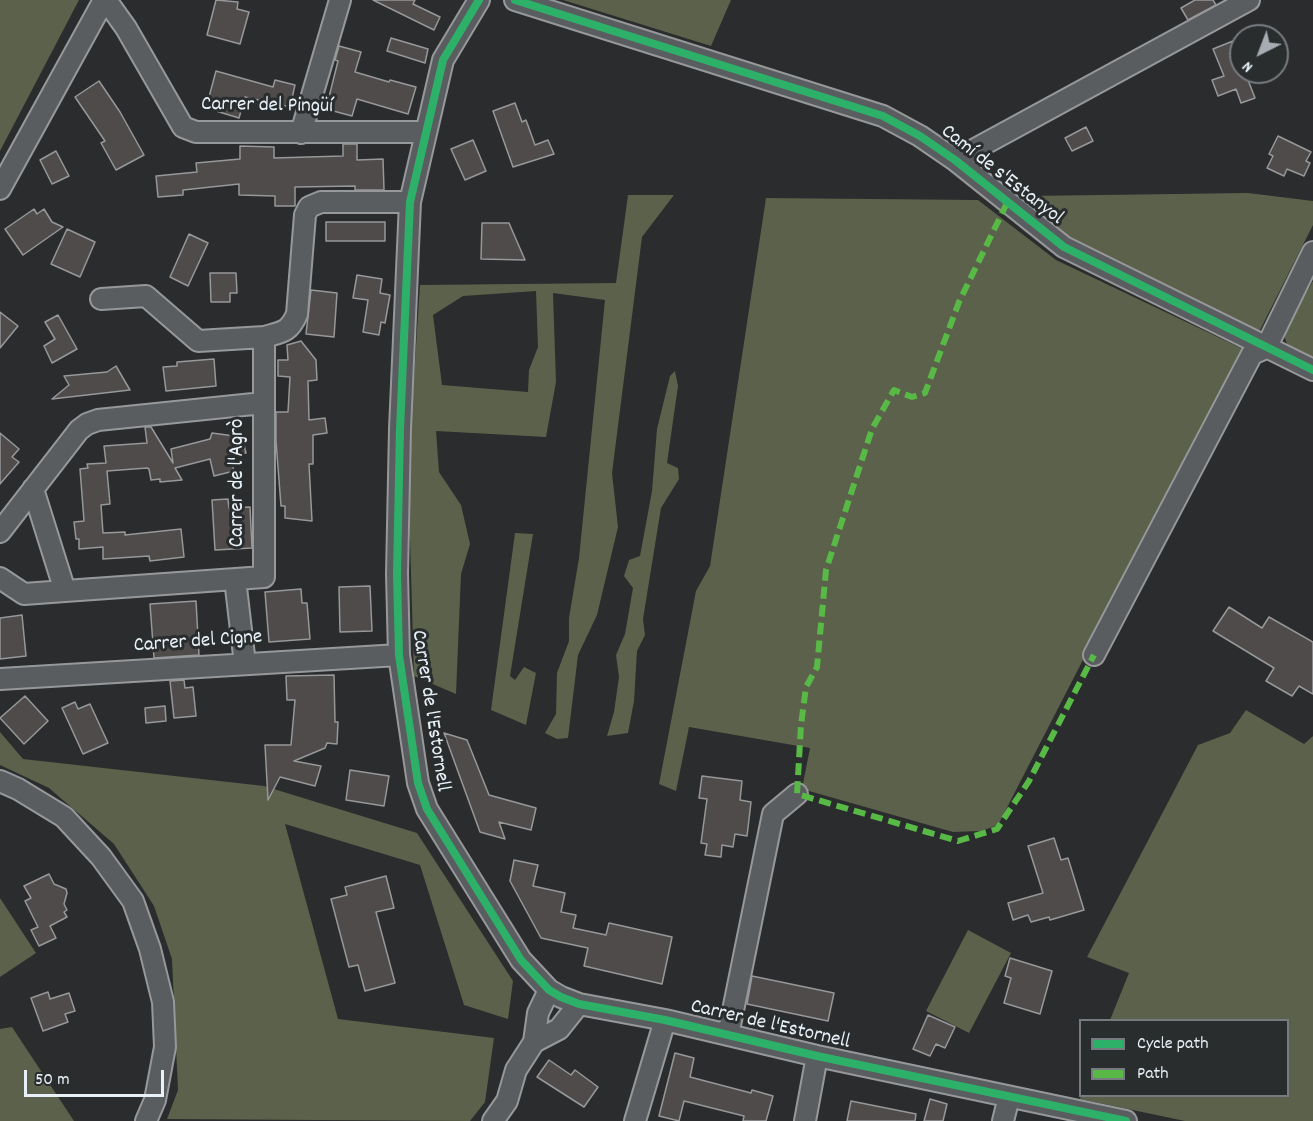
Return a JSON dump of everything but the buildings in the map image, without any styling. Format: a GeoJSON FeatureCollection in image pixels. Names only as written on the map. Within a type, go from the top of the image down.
{"type":"FeatureCollection","features":[{"type":"Feature","properties":{"kind":"street","name":"Carrer del Pingüí"},"geometry":{"type":"LineString","coordinates":[[105,0],[126,28],[183,127],[196,132],[426,132]]}},
{"type":"Feature","properties":{"kind":"street"},"geometry":{"type":"LineString","coordinates":[[0,189],[105,0]]}},
{"type":"Feature","properties":{"kind":"street"},"geometry":{"type":"LineString","coordinates":[[301,133],[340,0]]}},
{"type":"Feature","properties":{"kind":"street","name":"Carrer de l'Estornell"},"geometry":{"type":"LineString","coordinates":[[479,0],[443,60],[410,202],[399,474],[397,574],[399,655],[418,783],[427,809],[521,960],[549,990],[579,1004],[665,1020],[817,1056],[1126,1121]]}},
{"type":"Feature","properties":{"kind":"street","name":"Camí de s'Estanyol"},"geometry":{"type":"LineString","coordinates":[[515,0],[883,116],[920,136],[955,160],[1064,248],[1313,370]]}},
{"type":"Feature","properties":{"kind":"street"},"geometry":{"type":"LineString","coordinates":[[955,160],[1249,0]]}},
{"type":"Feature","properties":{"kind":"street"},"geometry":{"type":"LineString","coordinates":[[101,299],[146,296],[198,341],[264,338],[286,331],[293,325],[297,314],[305,215],[309,207],[321,202],[410,202]]}},
{"type":"Feature","properties":{"kind":"street"},"geometry":{"type":"LineString","coordinates":[[1095,656],[1252,354],[1266,348],[1313,252]]}},
{"type":"Feature","properties":{"kind":"street","name":"Carrer de l'Agrò"},"geometry":{"type":"LineString","coordinates":[[0,578],[24,594],[264,577],[264,338]]}},
{"type":"Feature","properties":{"kind":"street"},"geometry":{"type":"LineString","coordinates":[[0,532],[79,430],[87,424],[98,420],[263,403]]}},
{"type":"Feature","properties":{"kind":"street"},"geometry":{"type":"LineString","coordinates":[[33,489],[65,591]]}},
{"type":"Feature","properties":{"kind":"street"},"geometry":{"type":"LineString","coordinates":[[235,579],[246,664]]}},
{"type":"Feature","properties":{"kind":"street","name":"Carrer del Cigne"},"geometry":{"type":"LineString","coordinates":[[0,679],[399,655]]}},
{"type":"Feature","properties":{"kind":"street"},"geometry":{"type":"LineString","coordinates":[[0,781],[18,789],[64,817],[101,856],[133,901],[150,949],[163,1002],[165,1047],[155,1100],[146,1121]]}},
{"type":"Feature","properties":{"kind":"street"},"geometry":{"type":"LineString","coordinates":[[728,1035],[773,814],[797,795]]}},
{"type":"Feature","properties":{"kind":"street"},"geometry":{"type":"LineString","coordinates":[[493,1121],[507,1101],[516,1070],[534,1042],[538,1013],[549,990]]}},
{"type":"Feature","properties":{"kind":"street"},"geometry":{"type":"LineString","coordinates":[[534,1042],[559,1029],[579,1004]]}},
{"type":"Feature","properties":{"kind":"street"},"geometry":{"type":"LineString","coordinates":[[635,1121],[665,1020]]}},
{"type":"Feature","properties":{"kind":"street"},"geometry":{"type":"LineString","coordinates":[[805,1121],[817,1056]]}},
{"type":"Feature","properties":{"kind":"street"},"geometry":{"type":"LineString","coordinates":[[1003,1121],[1009,1096]]}},
{"type":"Feature","properties":{"kind":"green space"},"geometry":{"type":"Polygon","coordinates":[[[0,0],[79,0],[0,151],[0,0]]]}},
{"type":"Feature","properties":{"kind":"green space"},"geometry":{"type":"Polygon","coordinates":[[[563,0],[731,0],[711,46],[563,0]]]}},
{"type":"Feature","properties":{"kind":"green space"},"geometry":{"type":"Polygon","coordinates":[[[1248,193],[1313,201],[1313,225],[1259,332],[1075,243],[1027,196],[1248,193]]]}},
{"type":"Feature","properties":{"kind":"green space"},"geometry":{"type":"Polygon","coordinates":[[[628,195],[674,195],[642,237],[612,473],[618,527],[597,615],[578,655],[568,738],[557,739],[545,733],[556,714],[557,673],[569,641],[569,618],[579,558],[605,300],[553,293],[556,382],[546,437],[436,431],[439,472],[461,505],[470,544],[461,574],[456,694],[414,676],[408,470],[420,285],[616,283],[628,195]],[[536,291],[463,296],[433,315],[442,385],[528,392],[529,370],[538,347],[536,291]]]}},
{"type":"Feature","properties":{"kind":"green space"},"geometry":{"type":"Polygon","coordinates":[[[766,198],[978,200],[1056,260],[1243,349],[998,825],[981,831],[953,832],[802,789],[810,748],[689,727],[676,791],[659,784],[696,591],[710,566],[766,198]]]}},
{"type":"Feature","properties":{"kind":"green space"},"geometry":{"type":"Polygon","coordinates":[[[1313,281],[1313,359],[1289,349],[1283,333],[1313,281]]]}},
{"type":"Feature","properties":{"kind":"green space"},"geometry":{"type":"Polygon","coordinates":[[[675,371],[678,386],[667,463],[678,468],[679,479],[661,508],[643,619],[645,635],[637,651],[634,701],[628,733],[607,736],[614,712],[619,677],[616,655],[625,634],[633,588],[624,576],[629,560],[640,556],[652,491],[657,429],[670,376],[675,371]]]}},
{"type":"Feature","properties":{"kind":"green space"},"geometry":{"type":"Polygon","coordinates":[[[515,533],[533,534],[510,676],[515,680],[524,667],[536,673],[526,725],[491,710],[515,533]]]}},
{"type":"Feature","properties":{"kind":"green space"},"geometry":{"type":"Polygon","coordinates":[[[1246,710],[1304,744],[1313,736],[1313,1121],[1185,1121],[1080,1099],[1081,1097],[1289,1097],[1289,1019],[1110,1019],[1129,973],[1087,957],[1198,745],[1230,733],[1246,710]]]}},
{"type":"Feature","properties":{"kind":"green space"},"geometry":{"type":"Polygon","coordinates":[[[0,732],[23,759],[264,786],[417,833],[513,981],[508,1019],[464,1005],[420,865],[285,824],[338,1019],[494,1038],[485,1102],[470,1121],[167,1119],[178,1090],[172,959],[154,906],[114,844],[49,788],[0,765],[0,732]]]}},
{"type":"Feature","properties":{"kind":"green space"},"geometry":{"type":"Polygon","coordinates":[[[0,898],[36,953],[0,977],[0,898]]]}},
{"type":"Feature","properties":{"kind":"green space"},"geometry":{"type":"Polygon","coordinates":[[[968,930],[1011,953],[969,1033],[926,1011],[968,930]]]}},
{"type":"Feature","properties":{"kind":"green space"},"geometry":{"type":"Polygon","coordinates":[[[12,1027],[74,1121],[0,1121],[0,1029],[12,1027]]]}},
{"type":"Feature","properties":{"kind":"marked path"},"geometry":{"type":"LineString","coordinates":[[1007,203],[959,302],[925,393],[912,397],[894,390],[872,429],[826,570],[817,667],[806,687],[801,725],[797,794],[958,841],[997,829],[1029,781],[1094,655]]}},
{"type":"Feature","properties":{"kind":"cycle path"},"geometry":{"type":"LineString","coordinates":[[479,0],[443,60],[410,202],[400,429],[397,574],[399,655],[418,783],[427,809],[521,960],[549,990],[561,997],[579,1004],[665,1020],[817,1056],[1126,1121]]}},
{"type":"Feature","properties":{"kind":"cycle path"},"geometry":{"type":"LineString","coordinates":[[515,0],[883,116],[920,136],[955,160],[1064,247],[1313,370]]}}]}
